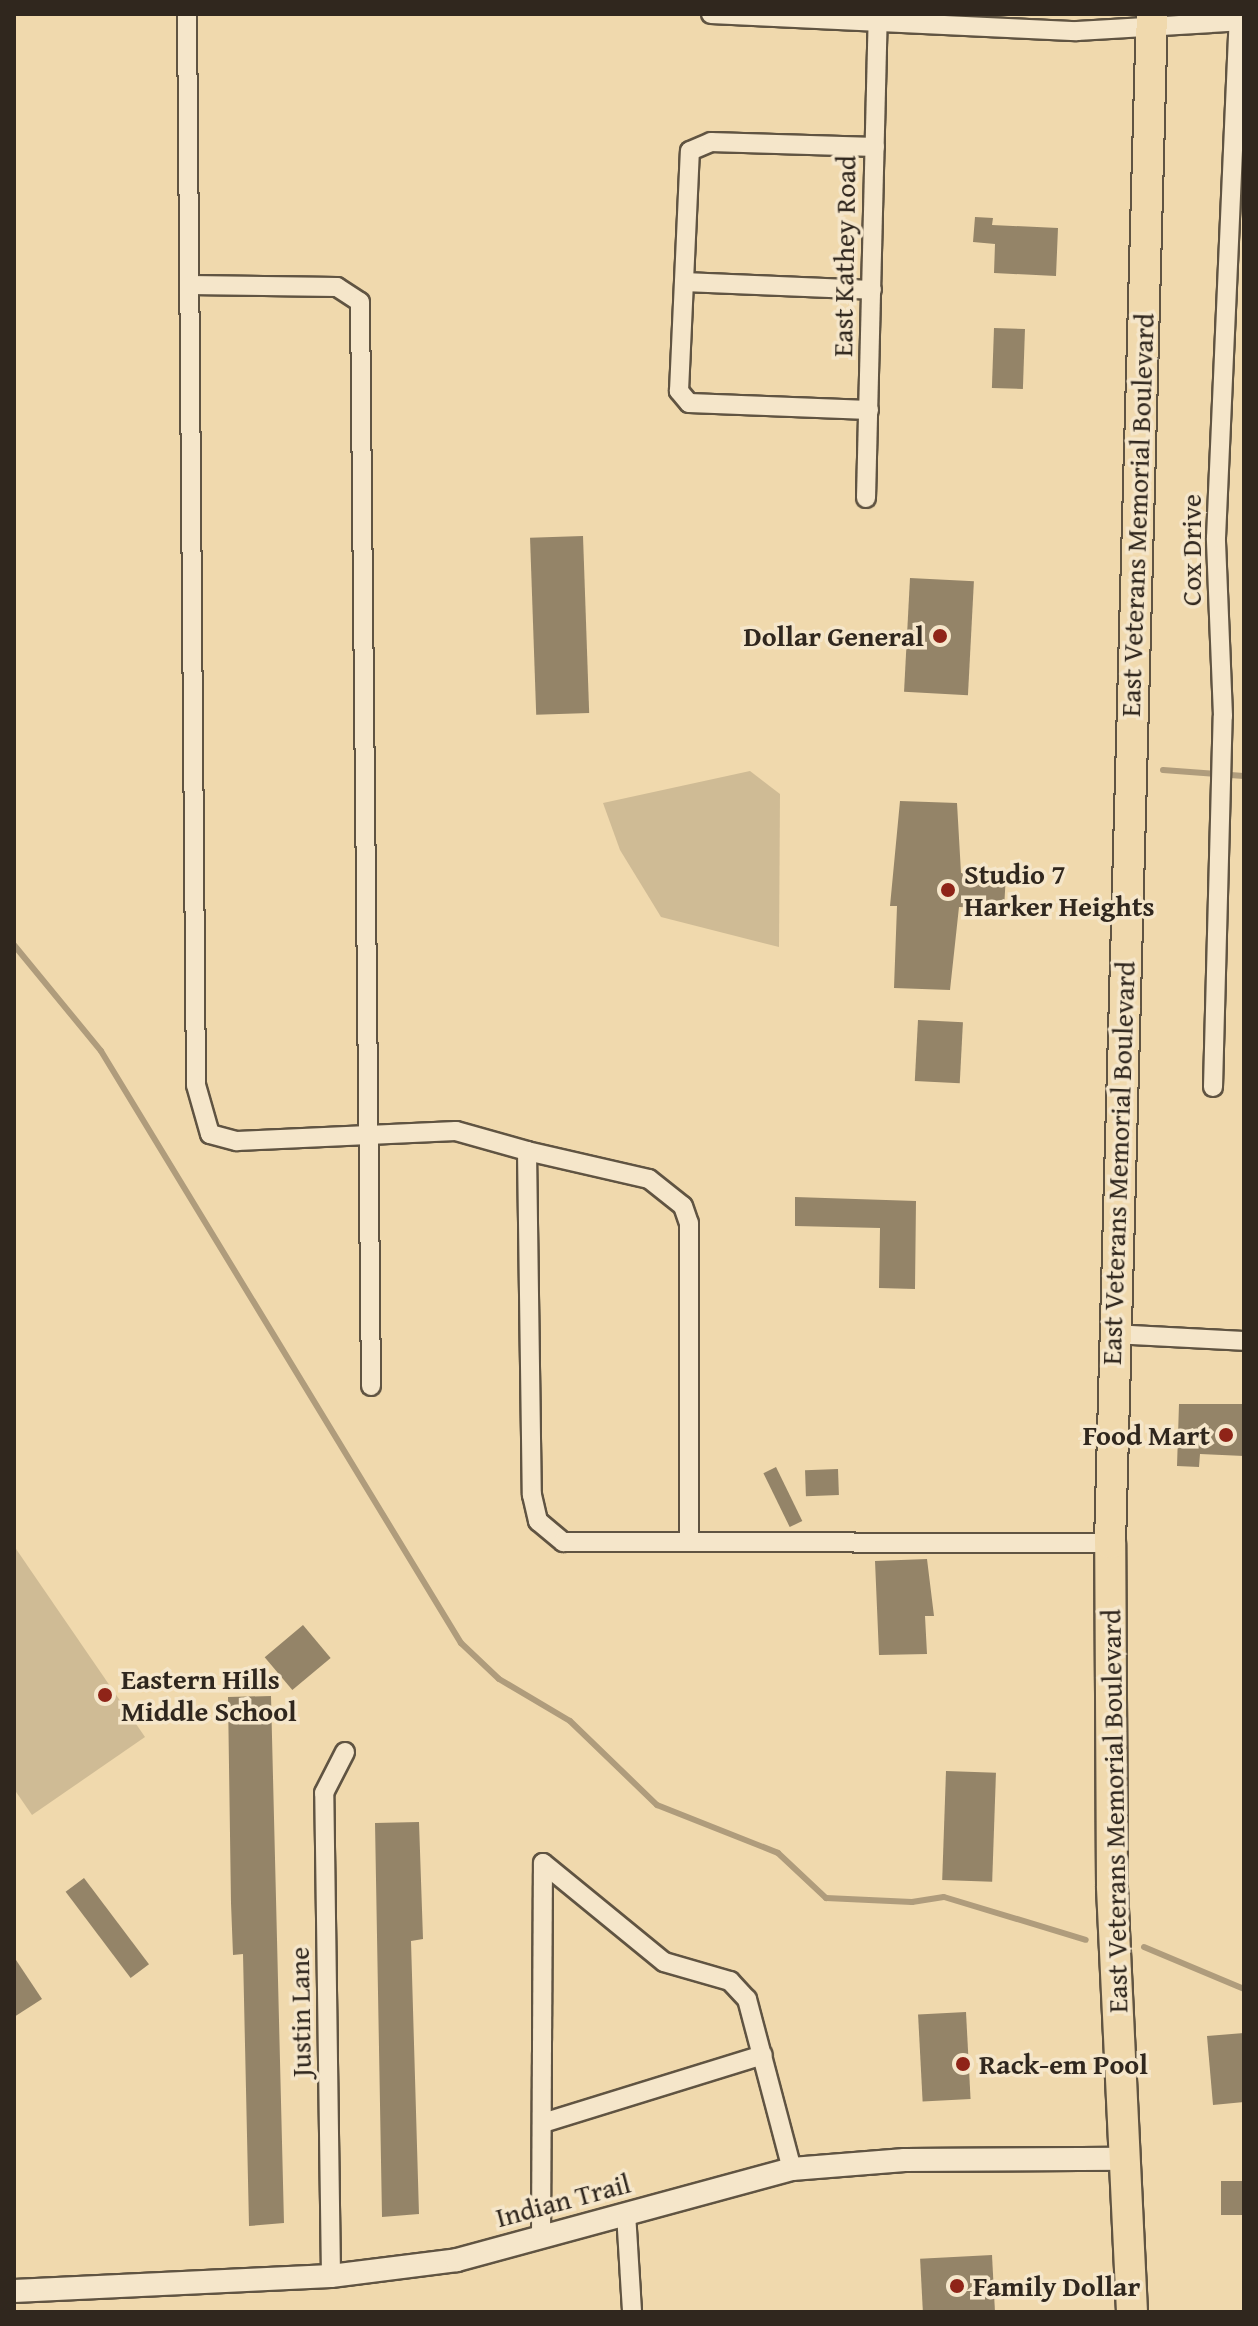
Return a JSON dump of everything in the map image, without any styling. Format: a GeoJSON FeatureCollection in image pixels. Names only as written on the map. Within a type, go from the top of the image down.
{"type":"FeatureCollection","features":[{"type":"Feature","properties":{"kind":"main road","name":"East Veterans Memorial Boulevard"},"geometry":{"type":"LineString","coordinates":[[1132,2312],[1112,1886],[1110,1543],[1112,1334],[1152,20]]}},
{"type":"Feature","properties":{"kind":"street"},"geometry":{"type":"LineString","coordinates":[[187,14],[196,1085],[210,1134],[237,1141],[456,1131],[649,1179],[683,1206],[689,1223],[689,1540]]}},
{"type":"Feature","properties":{"kind":"street"},"geometry":{"type":"LineString","coordinates":[[711,14],[877,19],[1077,31],[1152,20],[1241,18]]}},
{"type":"Feature","properties":{"kind":"street","name":"Cox Drive"},"geometry":{"type":"LineString","coordinates":[[1213,1087],[1223,716],[1216,538],[1241,18]]}},
{"type":"Feature","properties":{"kind":"street","name":"East Kathey Road"},"geometry":{"type":"LineString","coordinates":[[866,498],[877,19]]}},
{"type":"Feature","properties":{"kind":"street"},"geometry":{"type":"LineString","coordinates":[[869,410],[689,403],[679,391],[690,151],[711,142],[875,147]]}},
{"type":"Feature","properties":{"kind":"street"},"geometry":{"type":"LineString","coordinates":[[684,282],[872,290]]}},
{"type":"Feature","properties":{"kind":"street"},"geometry":{"type":"LineString","coordinates":[[190,285],[337,287],[360,302],[371,1386]]}},
{"type":"Feature","properties":{"kind":"street"},"geometry":{"type":"LineString","coordinates":[[527,1151],[532,1495],[538,1521],[563,1542],[1110,1543]]}},
{"type":"Feature","properties":{"kind":"street"},"geometry":{"type":"LineString","coordinates":[[1112,1334],[1244,1341]]}},
{"type":"Feature","properties":{"kind":"street","name":"Justin Lane"},"geometry":{"type":"LineString","coordinates":[[331,2276],[324,1793],[345,1752]]}},
{"type":"Feature","properties":{"kind":"street"},"geometry":{"type":"LineString","coordinates":[[541,2238],[543,1863],[664,1962],[730,1981],[747,1999],[792,2169]]}},
{"type":"Feature","properties":{"kind":"street"},"geometry":{"type":"LineString","coordinates":[[543,2123],[763,2055]]}},
{"type":"Feature","properties":{"kind":"street","name":"Indian Trail"},"geometry":{"type":"LineString","coordinates":[[14,2291],[331,2276],[457,2260],[792,2169],[905,2160],[1124,2159]]}},
{"type":"Feature","properties":{"kind":"street"},"geometry":{"type":"LineString","coordinates":[[626,2213],[632,2312]]}},
{"type":"Feature","properties":{"kind":"shaded area"},"geometry":{"type":"Polygon","coordinates":[[[750,771],[780,794],[779,947],[661,917],[620,850],[603,803],[750,771]]]}},
{"type":"Feature","properties":{"kind":"shaded area"},"geometry":{"type":"Polygon","coordinates":[[[14,1546],[145,1737],[32,1815],[14,1789],[14,1546]]]}},
{"type":"Feature","properties":{"kind":"building"},"geometry":{"type":"Polygon","coordinates":[[[975,217],[993,218],[992,225],[1058,228],[1056,276],[994,273],[995,244],[973,242],[975,217]]]}},
{"type":"Feature","properties":{"kind":"building"},"geometry":{"type":"Polygon","coordinates":[[[994,328],[1025,329],[1023,389],[992,388],[994,328]]]}},
{"type":"Feature","properties":{"kind":"building"},"geometry":{"type":"Polygon","coordinates":[[[583,536],[589,713],[536,715],[530,538],[583,536]]]}},
{"type":"Feature","properties":{"kind":"building","name":"Dollar General"},"geometry":{"type":"Polygon","coordinates":[[[910,578],[974,581],[968,695],[904,692],[910,578]]]}},
{"type":"Feature","properties":{"kind":"building","name":"Studio 7 Harker Heights"},"geometry":{"type":"Polygon","coordinates":[[[900,801],[957,803],[961,873],[1006,874],[1004,909],[959,907],[950,990],[894,988],[897,906],[890,906],[900,801]]]}},
{"type":"Feature","properties":{"kind":"building"},"geometry":{"type":"Polygon","coordinates":[[[918,1020],[963,1022],[960,1083],[915,1081],[918,1020]]]}},
{"type":"Feature","properties":{"kind":"building"},"geometry":{"type":"Polygon","coordinates":[[[795,1197],[916,1201],[915,1289],[879,1288],[880,1228],[795,1226],[795,1197]]]}},
{"type":"Feature","properties":{"kind":"building"},"geometry":{"type":"Polygon","coordinates":[[[1179,1404],[1244,1404],[1244,1456],[1200,1454],[1199,1467],[1177,1466],[1179,1404]]]}},
{"type":"Feature","properties":{"kind":"building"},"geometry":{"type":"Polygon","coordinates":[[[776,1467],[802,1521],[790,1527],[763,1473],[776,1467]]]}},
{"type":"Feature","properties":{"kind":"building"},"geometry":{"type":"Polygon","coordinates":[[[838,1469],[839,1495],[806,1496],[805,1470],[838,1469]]]}},
{"type":"Feature","properties":{"kind":"building"},"geometry":{"type":"Polygon","coordinates":[[[927,1559],[934,1616],[925,1616],[927,1654],[879,1655],[875,1561],[927,1559]]]}},
{"type":"Feature","properties":{"kind":"building"},"geometry":{"type":"Polygon","coordinates":[[[303,1625],[331,1658],[292,1690],[265,1657],[303,1625]]]}},
{"type":"Feature","properties":{"kind":"building"},"geometry":{"type":"Polygon","coordinates":[[[271,1696],[284,2223],[249,2226],[243,1954],[233,1955],[228,1697],[271,1696]]]}},
{"type":"Feature","properties":{"kind":"building"},"geometry":{"type":"Polygon","coordinates":[[[946,1771],[996,1773],[992,1882],[942,1880],[946,1771]]]}},
{"type":"Feature","properties":{"kind":"building"},"geometry":{"type":"Polygon","coordinates":[[[419,1822],[423,1939],[411,1941],[419,2214],[382,2217],[375,1823],[419,1822]]]}},
{"type":"Feature","properties":{"kind":"building"},"geometry":{"type":"Polygon","coordinates":[[[84,1878],[149,1964],[131,1978],[66,1892],[84,1878]]]}},
{"type":"Feature","properties":{"kind":"building"},"geometry":{"type":"Polygon","coordinates":[[[14,1957],[42,1999],[14,2017],[14,1957]]]}},
{"type":"Feature","properties":{"kind":"building"},"geometry":{"type":"Polygon","coordinates":[[[966,2012],[971,2099],[923,2101],[918,2015],[966,2012]]]}},
{"type":"Feature","properties":{"kind":"building"},"geometry":{"type":"Polygon","coordinates":[[[1244,2033],[1244,2102],[1213,2105],[1207,2036],[1244,2033]]]}},
{"type":"Feature","properties":{"kind":"building"},"geometry":{"type":"Polygon","coordinates":[[[1221,2181],[1244,2181],[1244,2215],[1221,2215],[1221,2181]]]}},
{"type":"Feature","properties":{"kind":"building","name":"Family Dollar"},"geometry":{"type":"Polygon","coordinates":[[[992,2255],[995,2312],[923,2312],[920,2259],[992,2255]]]}},
{"type":"Feature","properties":{"kind":"waterway"},"geometry":{"type":"LineString","coordinates":[[1163,770],[1244,776]]}},
{"type":"Feature","properties":{"kind":"waterway"},"geometry":{"type":"LineString","coordinates":[[14,945],[101,1051],[461,1643],[499,1679],[570,1721],[657,1805],[778,1853],[826,1898],[912,1902],[944,1897],[1086,1940]]}},
{"type":"Feature","properties":{"kind":"waterway"},"geometry":{"type":"LineString","coordinates":[[1144,1947],[1244,1989]]}},
{"type":"Feature","properties":{"kind":"place","name":"Dollar General"},"geometry":{"type":"Point","coordinates":[940,636]}},
{"type":"Feature","properties":{"kind":"place","name":"Studio 7 Harker Heights"},"geometry":{"type":"Point","coordinates":[948,890]}},
{"type":"Feature","properties":{"kind":"place","name":"Food Mart"},"geometry":{"type":"Point","coordinates":[1226,1435]}},
{"type":"Feature","properties":{"kind":"place","name":"Eastern Hills Middle School"},"geometry":{"type":"Point","coordinates":[105,1695]}},
{"type":"Feature","properties":{"kind":"place","name":"Rack-em Pool"},"geometry":{"type":"Point","coordinates":[963,2064]}},
{"type":"Feature","properties":{"kind":"place","name":"Family Dollar"},"geometry":{"type":"Point","coordinates":[957,2286]}}]}
